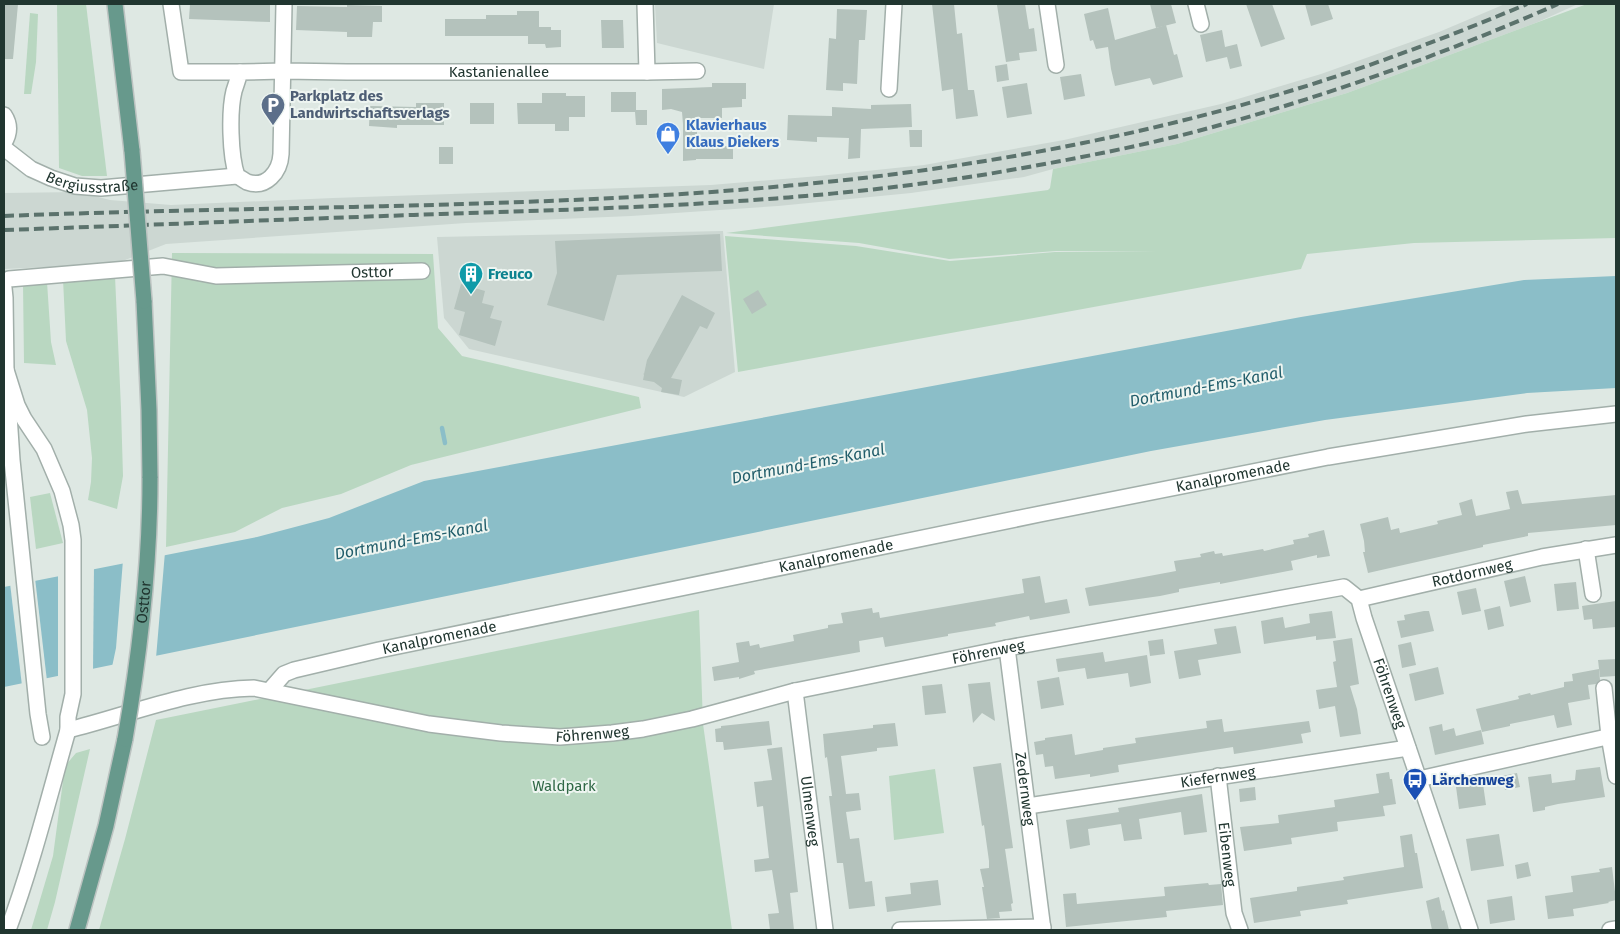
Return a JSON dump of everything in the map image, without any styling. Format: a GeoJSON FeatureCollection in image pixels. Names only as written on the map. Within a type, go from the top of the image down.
{"type":"FeatureCollection","features":[{"type":"Feature","properties":{"kind":"main road","name":"Osttor"},"geometry":{"type":"LineString","coordinates":[[78,930],[106,826],[125,739],[140,644],[148,546],[149,410],[140,230],[115,4]]}},
{"type":"Feature","properties":{"kind":"street","name":"Kastanienallee"},"geometry":{"type":"LineString","coordinates":[[171,4],[181,72],[647,72],[697,70]]}},
{"type":"Feature","properties":{"kind":"street"},"geometry":{"type":"LineString","coordinates":[[240,72],[231,108],[233,164],[236,176],[248,182],[264,182],[276,173],[281,154],[284,4]]}},
{"type":"Feature","properties":{"kind":"street"},"geometry":{"type":"LineString","coordinates":[[645,4],[647,72]]}},
{"type":"Feature","properties":{"kind":"street"},"geometry":{"type":"LineString","coordinates":[[889,89],[894,4]]}},
{"type":"Feature","properties":{"kind":"street"},"geometry":{"type":"LineString","coordinates":[[1047,4],[1056,65]]}},
{"type":"Feature","properties":{"kind":"street"},"geometry":{"type":"LineString","coordinates":[[1196,4],[1201,24]]}},
{"type":"Feature","properties":{"kind":"street"},"geometry":{"type":"LineString","coordinates":[[4,115],[9,125],[4,143]]}},
{"type":"Feature","properties":{"kind":"street","name":"Bergiusstraße"},"geometry":{"type":"LineString","coordinates":[[4,148],[31,170],[75,186],[101,188],[236,176]]}},
{"type":"Feature","properties":{"kind":"street","name":"Osttor"},"geometry":{"type":"LineString","coordinates":[[4,283],[9,279],[36,276],[163,266],[216,276],[422,270]]}},
{"type":"Feature","properties":{"kind":"street"},"geometry":{"type":"LineString","coordinates":[[4,288],[6,370],[12,460],[38,714],[42,736]]}},
{"type":"Feature","properties":{"kind":"street"},"geometry":{"type":"LineString","coordinates":[[6,370],[17,405],[24,420],[44,449],[62,491],[73,540],[73,694],[68,717],[68,730],[21,895],[8,930]]}},
{"type":"Feature","properties":{"kind":"street","name":"Kanalpromenade"},"geometry":{"type":"LineString","coordinates":[[270,690],[284,674],[294,670],[370,652],[1040,514],[1337,455],[1527,424],[1616,414]]}},
{"type":"Feature","properties":{"kind":"street","name":"Rotdornweg"},"geometry":{"type":"LineString","coordinates":[[1359,599],[1542,557],[1616,545]]}},
{"type":"Feature","properties":{"kind":"street"},"geometry":{"type":"LineString","coordinates":[[1586,549],[1593,594]]}},
{"type":"Feature","properties":{"kind":"street","name":"Föhrenweg"},"geometry":{"type":"LineString","coordinates":[[270,690],[429,724],[501,733],[560,737],[612,733],[692,719],[795,691],[1007,648],[1344,587],[1359,599],[1470,930]]}},
{"type":"Feature","properties":{"kind":"street","name":"Zedernweg"},"geometry":{"type":"LineString","coordinates":[[1007,648],[1043,928]]}},
{"type":"Feature","properties":{"kind":"street"},"geometry":{"type":"LineString","coordinates":[[68,730],[199,694],[239,688],[270,690]]}},
{"type":"Feature","properties":{"kind":"street"},"geometry":{"type":"LineString","coordinates":[[1604,688],[1613,736],[1616,776]]}},
{"type":"Feature","properties":{"kind":"street","name":"Ulmenweg"},"geometry":{"type":"LineString","coordinates":[[795,691],[824,930]]}},
{"type":"Feature","properties":{"kind":"street"},"geometry":{"type":"LineString","coordinates":[[1419,779],[1613,736]]}},
{"type":"Feature","properties":{"kind":"street","name":"Kiefernweg"},"geometry":{"type":"LineString","coordinates":[[1028,806],[1408,748]]}},
{"type":"Feature","properties":{"kind":"street","name":"Eibenweg"},"geometry":{"type":"LineString","coordinates":[[1218,776],[1234,913],[1240,930]]}},
{"type":"Feature","properties":{"kind":"street"},"geometry":{"type":"LineString","coordinates":[[900,930],[1043,928]]}},
{"type":"Feature","properties":{"kind":"street"},"geometry":{"type":"LineString","coordinates":[[1610,930],[1616,929]]}},
{"type":"Feature","properties":{"kind":"shaded area"},"geometry":{"type":"Polygon","coordinates":[[[655,4],[774,4],[764,69],[657,43],[655,4]]]}},
{"type":"Feature","properties":{"kind":"shaded area"},"geometry":{"type":"Polygon","coordinates":[[[1505,4],[1578,4],[1538,22],[1347,93],[1177,144],[1053,169],[1024,177],[911,193],[778,206],[631,216],[466,223],[166,244],[115,264],[4,269],[4,193],[79,192],[110,200],[171,205],[711,185],[924,165],[1064,140],[1221,104],[1321,74],[1439,32],[1505,4]]]}},
{"type":"Feature","properties":{"kind":"shaded area"},"geometry":{"type":"Polygon","coordinates":[[[723,231],[735,372],[684,397],[469,349],[444,318],[437,237],[723,231]]]}},
{"type":"Feature","properties":{"kind":"green space"},"geometry":{"type":"Polygon","coordinates":[[[57,4],[86,4],[107,176],[82,176],[59,168],[57,4]]]}},
{"type":"Feature","properties":{"kind":"green space"},"geometry":{"type":"Polygon","coordinates":[[[1587,4],[1616,4],[1616,238],[1414,243],[1307,254],[1301,269],[738,372],[725,236],[856,246],[950,261],[1055,252],[1157,252],[1056,251],[949,259],[859,243],[726,233],[1048,190],[1053,169],[1177,144],[1347,93],[1587,4]]]}},
{"type":"Feature","properties":{"kind":"green space"},"geometry":{"type":"Polygon","coordinates":[[[30,13],[38,14],[36,62],[31,94],[24,94],[30,13]]]}},
{"type":"Feature","properties":{"kind":"green space"},"geometry":{"type":"Polygon","coordinates":[[[172,253],[433,254],[438,328],[462,356],[639,397],[641,408],[411,465],[341,494],[282,508],[235,532],[166,547],[172,253]]]}},
{"type":"Feature","properties":{"kind":"green space"},"geometry":{"type":"Polygon","coordinates":[[[115,276],[123,476],[117,509],[88,500],[92,458],[87,410],[66,341],[63,279],[115,276]]]}},
{"type":"Feature","properties":{"kind":"green space"},"geometry":{"type":"Polygon","coordinates":[[[47,282],[51,342],[56,365],[24,363],[23,284],[47,282]]]}},
{"type":"Feature","properties":{"kind":"green space"},"geometry":{"type":"Polygon","coordinates":[[[50,493],[63,543],[36,549],[30,497],[50,493]]]}},
{"type":"Feature","properties":{"kind":"green space","name":"Waldpark"},"geometry":{"type":"Polygon","coordinates":[[[699,610],[703,724],[732,930],[99,930],[156,720],[699,610]]]}},
{"type":"Feature","properties":{"kind":"green space"},"geometry":{"type":"Polygon","coordinates":[[[90,749],[47,930],[31,930],[53,856],[65,766],[76,753],[90,749]]]}},
{"type":"Feature","properties":{"kind":"green space"},"geometry":{"type":"Polygon","coordinates":[[[935,769],[944,833],[894,840],[889,776],[935,769]]]}},
{"type":"Feature","properties":{"kind":"water","name":"Dortmund-Ems-Kanal"},"geometry":{"type":"Polygon","coordinates":[[[1616,276],[1616,388],[1527,393],[1325,420],[1151,451],[4,687],[4,587],[257,537],[329,518],[424,481],[1301,317],[1524,280],[1616,276]]]}},
{"type":"Feature","properties":{"kind":"pier"},"geometry":{"type":"Polygon","coordinates":[[[165,552],[156,658],[112,667],[116,648],[123,560],[165,552]]]}},
{"type":"Feature","properties":{"kind":"pier"},"geometry":{"type":"Polygon","coordinates":[[[94,566],[93,671],[58,678],[58,573],[94,566]]]}},
{"type":"Feature","properties":{"kind":"pier"},"geometry":{"type":"Polygon","coordinates":[[[35,578],[47,681],[22,686],[10,583],[35,578]]]}},
{"type":"Feature","properties":{"kind":"building"},"geometry":{"type":"Polygon","coordinates":[[[4,4],[18,4],[13,59],[4,59],[4,4]]]}},
{"type":"Feature","properties":{"kind":"building"},"geometry":{"type":"Polygon","coordinates":[[[190,4],[270,4],[270,22],[189,19],[190,4]]]}},
{"type":"Feature","properties":{"kind":"building"},"geometry":{"type":"Polygon","coordinates":[[[932,4],[954,4],[957,34],[962,33],[968,90],[974,90],[978,116],[956,119],[953,89],[942,91],[932,4]]]}},
{"type":"Feature","properties":{"kind":"building"},"geometry":{"type":"Polygon","coordinates":[[[998,4],[1025,4],[1029,29],[1034,28],[1037,51],[1019,53],[1020,60],[1006,62],[998,4]]]}},
{"type":"Feature","properties":{"kind":"building"},"geometry":{"type":"Polygon","coordinates":[[[1150,4],[1171,4],[1176,23],[1156,28],[1150,4]]]}},
{"type":"Feature","properties":{"kind":"building"},"geometry":{"type":"Polygon","coordinates":[[[1246,4],[1272,4],[1285,39],[1261,47],[1246,4]]]}},
{"type":"Feature","properties":{"kind":"building"},"geometry":{"type":"Polygon","coordinates":[[[1305,4],[1328,4],[1333,19],[1311,26],[1305,4]]]}},
{"type":"Feature","properties":{"kind":"building"},"geometry":{"type":"Polygon","coordinates":[[[347,5],[382,6],[382,22],[373,22],[372,37],[347,37],[347,32],[296,30],[297,6],[347,7],[347,5]]]}},
{"type":"Feature","properties":{"kind":"building"},"geometry":{"type":"Polygon","coordinates":[[[1108,8],[1115,40],[1166,25],[1174,55],[1177,54],[1183,77],[1153,85],[1150,78],[1115,86],[1108,47],[1096,49],[1093,40],[1090,41],[1084,14],[1108,8]]]}},
{"type":"Feature","properties":{"kind":"building"},"geometry":{"type":"Polygon","coordinates":[[[837,9],[867,10],[865,40],[859,40],[857,84],[843,83],[843,91],[826,90],[829,38],[836,39],[837,9]]]}},
{"type":"Feature","properties":{"kind":"building"},"geometry":{"type":"Polygon","coordinates":[[[517,11],[539,11],[539,27],[551,27],[551,30],[561,30],[561,47],[546,48],[545,44],[528,44],[528,36],[445,36],[445,19],[486,19],[486,15],[517,15],[517,11]]]}},
{"type":"Feature","properties":{"kind":"building"},"geometry":{"type":"Polygon","coordinates":[[[601,20],[623,20],[624,48],[602,48],[601,20]]]}},
{"type":"Feature","properties":{"kind":"building"},"geometry":{"type":"Polygon","coordinates":[[[1222,30],[1225,47],[1237,44],[1242,66],[1230,69],[1227,57],[1206,62],[1200,35],[1222,30]]]}},
{"type":"Feature","properties":{"kind":"building"},"geometry":{"type":"Polygon","coordinates":[[[1007,64],[1009,80],[997,82],[995,66],[1007,64]]]}},
{"type":"Feature","properties":{"kind":"building"},"geometry":{"type":"Polygon","coordinates":[[[1081,74],[1085,96],[1064,100],[1060,77],[1081,74]]]}},
{"type":"Feature","properties":{"kind":"building"},"geometry":{"type":"Polygon","coordinates":[[[712,83],[746,83],[746,99],[742,99],[742,107],[722,108],[722,118],[697,118],[697,146],[733,146],[733,159],[683,161],[682,112],[671,109],[662,110],[662,89],[712,87],[712,83]]]}},
{"type":"Feature","properties":{"kind":"building"},"geometry":{"type":"Polygon","coordinates":[[[1027,83],[1032,114],[1007,118],[1002,87],[1027,83]]]}},
{"type":"Feature","properties":{"kind":"building"},"geometry":{"type":"Polygon","coordinates":[[[611,92],[636,92],[636,110],[647,110],[647,125],[636,125],[635,112],[611,112],[611,92]]]}},
{"type":"Feature","properties":{"kind":"building"},"geometry":{"type":"Polygon","coordinates":[[[542,93],[566,93],[566,96],[585,96],[585,117],[569,117],[569,131],[555,131],[555,124],[518,124],[517,103],[542,103],[542,93]]]}},
{"type":"Feature","properties":{"kind":"building"},"geometry":{"type":"Polygon","coordinates":[[[416,103],[444,103],[444,125],[397,125],[397,128],[369,126],[370,106],[416,107],[416,103]]]}},
{"type":"Feature","properties":{"kind":"building"},"geometry":{"type":"Polygon","coordinates":[[[470,103],[494,103],[494,124],[470,124],[470,103]]]}},
{"type":"Feature","properties":{"kind":"building"},"geometry":{"type":"Polygon","coordinates":[[[911,104],[912,127],[861,129],[860,158],[848,159],[849,138],[817,137],[817,142],[787,140],[788,115],[832,116],[832,107],[871,109],[871,105],[911,104]]]}},
{"type":"Feature","properties":{"kind":"building"},"geometry":{"type":"Polygon","coordinates":[[[909,130],[922,130],[922,147],[910,147],[909,130]]]}},
{"type":"Feature","properties":{"kind":"building"},"geometry":{"type":"Polygon","coordinates":[[[439,147],[453,147],[453,164],[439,164],[439,147]]]}},
{"type":"Feature","properties":{"kind":"building"},"geometry":{"type":"Polygon","coordinates":[[[720,234],[722,271],[617,275],[604,321],[547,305],[557,273],[555,241],[720,234]]]}},
{"type":"Feature","properties":{"kind":"building"},"geometry":{"type":"Polygon","coordinates":[[[461,284],[485,291],[482,303],[494,306],[490,318],[502,321],[495,346],[459,335],[465,312],[454,309],[461,284]]]}},
{"type":"Feature","properties":{"kind":"building"},"geometry":{"type":"Polygon","coordinates":[[[758,290],[767,305],[752,314],[743,299],[758,290]]]}},
{"type":"Feature","properties":{"kind":"building"},"geometry":{"type":"Polygon","coordinates":[[[682,295],[715,313],[707,329],[700,326],[671,378],[682,380],[679,395],[661,392],[662,388],[654,382],[643,380],[643,373],[647,360],[682,295]]]}},
{"type":"Feature","properties":{"kind":"building"},"geometry":{"type":"Polygon","coordinates":[[[1518,490],[1522,504],[1616,495],[1616,525],[1528,533],[1528,536],[1368,573],[1363,552],[1365,552],[1364,541],[1360,524],[1388,517],[1391,530],[1399,528],[1400,533],[1438,524],[1437,521],[1462,515],[1459,503],[1472,499],[1476,516],[1510,509],[1506,492],[1518,490]]]}},
{"type":"Feature","properties":{"kind":"building"},"geometry":{"type":"Polygon","coordinates":[[[1324,530],[1330,556],[1317,558],[1317,555],[1291,561],[1293,570],[1220,584],[1220,582],[1179,589],[1179,592],[1160,596],[1089,606],[1085,588],[1176,571],[1174,561],[1201,557],[1200,554],[1214,551],[1215,554],[1222,553],[1223,556],[1263,549],[1264,551],[1294,544],[1293,540],[1309,537],[1308,534],[1324,530]]]}},
{"type":"Feature","properties":{"kind":"building"},"geometry":{"type":"Polygon","coordinates":[[[1040,576],[1045,603],[1067,599],[1070,613],[1030,620],[1029,616],[995,623],[996,626],[885,647],[883,637],[859,641],[860,652],[754,671],[755,674],[739,679],[739,677],[714,681],[712,667],[739,662],[736,643],[749,641],[750,646],[759,644],[760,648],[794,641],[793,635],[828,628],[828,625],[843,623],[841,613],[872,608],[873,613],[879,612],[880,618],[1024,593],[1022,579],[1040,576]]]}},
{"type":"Feature","properties":{"kind":"building"},"geometry":{"type":"Polygon","coordinates":[[[1525,576],[1531,602],[1510,607],[1504,581],[1525,576]]]}},
{"type":"Feature","properties":{"kind":"building"},"geometry":{"type":"Polygon","coordinates":[[[1576,582],[1579,609],[1557,611],[1554,584],[1576,582]]]}},
{"type":"Feature","properties":{"kind":"building"},"geometry":{"type":"Polygon","coordinates":[[[1476,588],[1481,611],[1462,615],[1457,592],[1476,588]]]}},
{"type":"Feature","properties":{"kind":"building"},"geometry":{"type":"Polygon","coordinates":[[[1616,601],[1616,627],[1593,629],[1592,619],[1584,620],[1582,606],[1616,601]]]}},
{"type":"Feature","properties":{"kind":"building"},"geometry":{"type":"Polygon","coordinates":[[[1500,606],[1504,626],[1488,630],[1484,610],[1500,606]]]}},
{"type":"Feature","properties":{"kind":"building"},"geometry":{"type":"Polygon","coordinates":[[[1332,611],[1336,638],[1316,640],[1316,636],[1264,644],[1261,621],[1283,617],[1285,628],[1310,623],[1309,614],[1332,611]]]}},
{"type":"Feature","properties":{"kind":"building"},"geometry":{"type":"Polygon","coordinates":[[[1429,611],[1434,631],[1401,638],[1397,621],[1405,620],[1404,615],[1429,611]]]}},
{"type":"Feature","properties":{"kind":"building"},"geometry":{"type":"Polygon","coordinates":[[[1236,626],[1241,653],[1198,660],[1201,675],[1179,679],[1174,651],[1217,644],[1214,629],[1236,626]]]}},
{"type":"Feature","properties":{"kind":"building"},"geometry":{"type":"Polygon","coordinates":[[[1352,638],[1359,684],[1350,686],[1357,709],[1361,734],[1340,737],[1335,706],[1319,709],[1316,690],[1337,687],[1333,662],[1336,661],[1333,641],[1352,638]]]}},
{"type":"Feature","properties":{"kind":"building"},"geometry":{"type":"Polygon","coordinates":[[[1163,639],[1165,654],[1150,656],[1148,641],[1163,639]]]}},
{"type":"Feature","properties":{"kind":"building"},"geometry":{"type":"Polygon","coordinates":[[[1411,642],[1416,665],[1402,668],[1398,645],[1411,642]]]}},
{"type":"Feature","properties":{"kind":"building"},"geometry":{"type":"Polygon","coordinates":[[[1103,652],[1105,662],[1147,655],[1151,683],[1130,687],[1128,673],[1087,679],[1085,668],[1058,672],[1056,659],[1103,652]]]}},
{"type":"Feature","properties":{"kind":"building"},"geometry":{"type":"Polygon","coordinates":[[[1616,659],[1616,676],[1600,677],[1598,660],[1616,659]]]}},
{"type":"Feature","properties":{"kind":"building"},"geometry":{"type":"Polygon","coordinates":[[[1438,667],[1444,694],[1415,701],[1409,674],[1438,667]]]}},
{"type":"Feature","properties":{"kind":"building"},"geometry":{"type":"Polygon","coordinates":[[[1599,669],[1600,680],[1596,684],[1588,685],[1590,699],[1568,703],[1572,725],[1557,728],[1554,715],[1482,732],[1476,709],[1519,699],[1518,696],[1530,693],[1531,695],[1564,687],[1564,682],[1573,681],[1572,674],[1599,669]]]}},
{"type":"Feature","properties":{"kind":"building"},"geometry":{"type":"Polygon","coordinates":[[[1059,677],[1064,705],[1041,709],[1037,681],[1059,677]]]}},
{"type":"Feature","properties":{"kind":"building"},"geometry":{"type":"Polygon","coordinates":[[[990,682],[995,721],[982,713],[973,723],[968,684],[990,682]]]}},
{"type":"Feature","properties":{"kind":"building"},"geometry":{"type":"Polygon","coordinates":[[[942,684],[946,713],[925,715],[922,686],[942,684]]]}},
{"type":"Feature","properties":{"kind":"building"},"geometry":{"type":"Polygon","coordinates":[[[1222,719],[1224,732],[1309,721],[1311,732],[1301,734],[1303,743],[1234,754],[1233,747],[1118,765],[1119,772],[1090,777],[1090,774],[1055,779],[1053,766],[1045,767],[1043,754],[1036,755],[1034,742],[1045,740],[1045,738],[1072,734],[1075,755],[1136,743],[1135,738],[1207,728],[1206,721],[1222,719]]]}},
{"type":"Feature","properties":{"kind":"building"},"geometry":{"type":"Polygon","coordinates":[[[769,721],[772,745],[724,750],[723,742],[716,742],[715,729],[721,728],[721,726],[769,721]]]}},
{"type":"Feature","properties":{"kind":"building"},"geometry":{"type":"Polygon","coordinates":[[[895,723],[898,746],[877,748],[877,751],[841,756],[846,794],[859,793],[861,810],[846,812],[850,839],[859,838],[865,882],[872,881],[875,906],[849,909],[843,863],[837,863],[829,796],[832,796],[823,734],[873,728],[873,725],[895,723]]]}},
{"type":"Feature","properties":{"kind":"building"},"geometry":{"type":"Polygon","coordinates":[[[1442,724],[1443,731],[1454,728],[1456,736],[1481,730],[1484,744],[1435,755],[1429,727],[1442,724]]]}},
{"type":"Feature","properties":{"kind":"building"},"geometry":{"type":"Polygon","coordinates":[[[782,747],[798,892],[790,893],[794,930],[770,930],[768,914],[779,913],[772,870],[755,872],[754,860],[769,858],[763,806],[757,807],[754,782],[772,780],[767,749],[782,747]]]}},
{"type":"Feature","properties":{"kind":"building"},"geometry":{"type":"Polygon","coordinates":[[[1001,763],[1013,848],[1005,849],[1013,903],[1011,904],[1012,911],[999,912],[1000,918],[987,919],[980,869],[989,868],[989,861],[973,767],[1001,763]]]}},
{"type":"Feature","properties":{"kind":"building"},"geometry":{"type":"Polygon","coordinates":[[[1600,767],[1605,797],[1558,804],[1545,807],[1545,810],[1533,812],[1528,777],[1551,774],[1552,783],[1575,780],[1576,770],[1600,767]]]}},
{"type":"Feature","properties":{"kind":"building"},"geometry":{"type":"Polygon","coordinates":[[[1389,772],[1396,804],[1383,806],[1385,816],[1337,822],[1338,831],[1291,838],[1292,844],[1244,851],[1240,827],[1279,823],[1278,815],[1335,807],[1334,800],[1379,793],[1376,774],[1389,772]]]}},
{"type":"Feature","properties":{"kind":"building"},"geometry":{"type":"Polygon","coordinates":[[[1517,773],[1520,787],[1505,790],[1502,776],[1517,773]]]}},
{"type":"Feature","properties":{"kind":"building"},"geometry":{"type":"Polygon","coordinates":[[[1483,784],[1486,805],[1459,809],[1456,787],[1483,784]]]}},
{"type":"Feature","properties":{"kind":"building"},"geometry":{"type":"Polygon","coordinates":[[[1255,787],[1256,800],[1240,802],[1239,789],[1255,787]]]}},
{"type":"Feature","properties":{"kind":"building"},"geometry":{"type":"Polygon","coordinates":[[[1202,794],[1207,832],[1184,835],[1181,812],[1139,819],[1142,839],[1124,841],[1121,824],[1088,829],[1090,845],[1070,849],[1066,820],[1119,812],[1118,808],[1202,794]]]}},
{"type":"Feature","properties":{"kind":"building"},"geometry":{"type":"Polygon","coordinates":[[[1412,834],[1423,888],[1347,900],[1348,904],[1300,911],[1301,916],[1254,923],[1250,898],[1297,891],[1297,887],[1344,880],[1343,877],[1404,867],[1400,836],[1412,834]]]}},
{"type":"Feature","properties":{"kind":"building"},"geometry":{"type":"Polygon","coordinates":[[[1499,834],[1504,866],[1471,871],[1466,839],[1499,834]]]}},
{"type":"Feature","properties":{"kind":"building"},"geometry":{"type":"Polygon","coordinates":[[[1528,862],[1531,876],[1517,879],[1515,865],[1528,862]]]}},
{"type":"Feature","properties":{"kind":"building"},"geometry":{"type":"Polygon","coordinates":[[[1612,867],[1616,900],[1609,903],[1573,909],[1574,916],[1548,919],[1545,896],[1573,892],[1571,876],[1600,872],[1599,869],[1612,867]]]}},
{"type":"Feature","properties":{"kind":"building"},"geometry":{"type":"Polygon","coordinates":[[[938,880],[941,905],[887,912],[885,897],[911,894],[910,883],[938,880]]]}},
{"type":"Feature","properties":{"kind":"building"},"geometry":{"type":"Polygon","coordinates":[[[1208,883],[1209,885],[1221,884],[1223,905],[1166,911],[1167,917],[1066,927],[1063,894],[1076,893],[1077,904],[1165,896],[1164,887],[1208,883]]]}},
{"type":"Feature","properties":{"kind":"building"},"geometry":{"type":"Polygon","coordinates":[[[1512,896],[1515,920],[1490,924],[1487,900],[1512,896]]]}},
{"type":"Feature","properties":{"kind":"building"},"geometry":{"type":"Polygon","coordinates":[[[1439,897],[1449,930],[1432,930],[1426,901],[1439,897]]]}},
{"type":"Feature","properties":{"kind":"waterway"},"geometry":{"type":"LineString","coordinates":[[442,428],[445,443]]}},
{"type":"Feature","properties":{"kind":"railway"},"geometry":{"type":"LineString","coordinates":[[4,216],[524,202],[629,197],[836,181],[942,168],[1048,150],[1152,128],[1256,101],[1393,57],[1527,4]]}},
{"type":"Feature","properties":{"kind":"railway"},"geometry":{"type":"LineString","coordinates":[[4,230],[715,203],[852,192],[920,184],[1067,160],[1198,131],[1335,90],[1381,74],[1470,41],[1558,4]]}},
{"type":"Feature","properties":{"kind":"place","name":"Parkplatz des Landwirtschaftsverlags"},"geometry":{"type":"Point","coordinates":[273,126]}},
{"type":"Feature","properties":{"kind":"place","name":"Klavierhaus Klaus Diekers"},"geometry":{"type":"Point","coordinates":[668,155]}},
{"type":"Feature","properties":{"kind":"place","name":"Freuco"},"geometry":{"type":"Point","coordinates":[471,295]}},
{"type":"Feature","properties":{"kind":"place","name":"Lärchenweg"},"geometry":{"type":"Point","coordinates":[1415,801]}}]}
